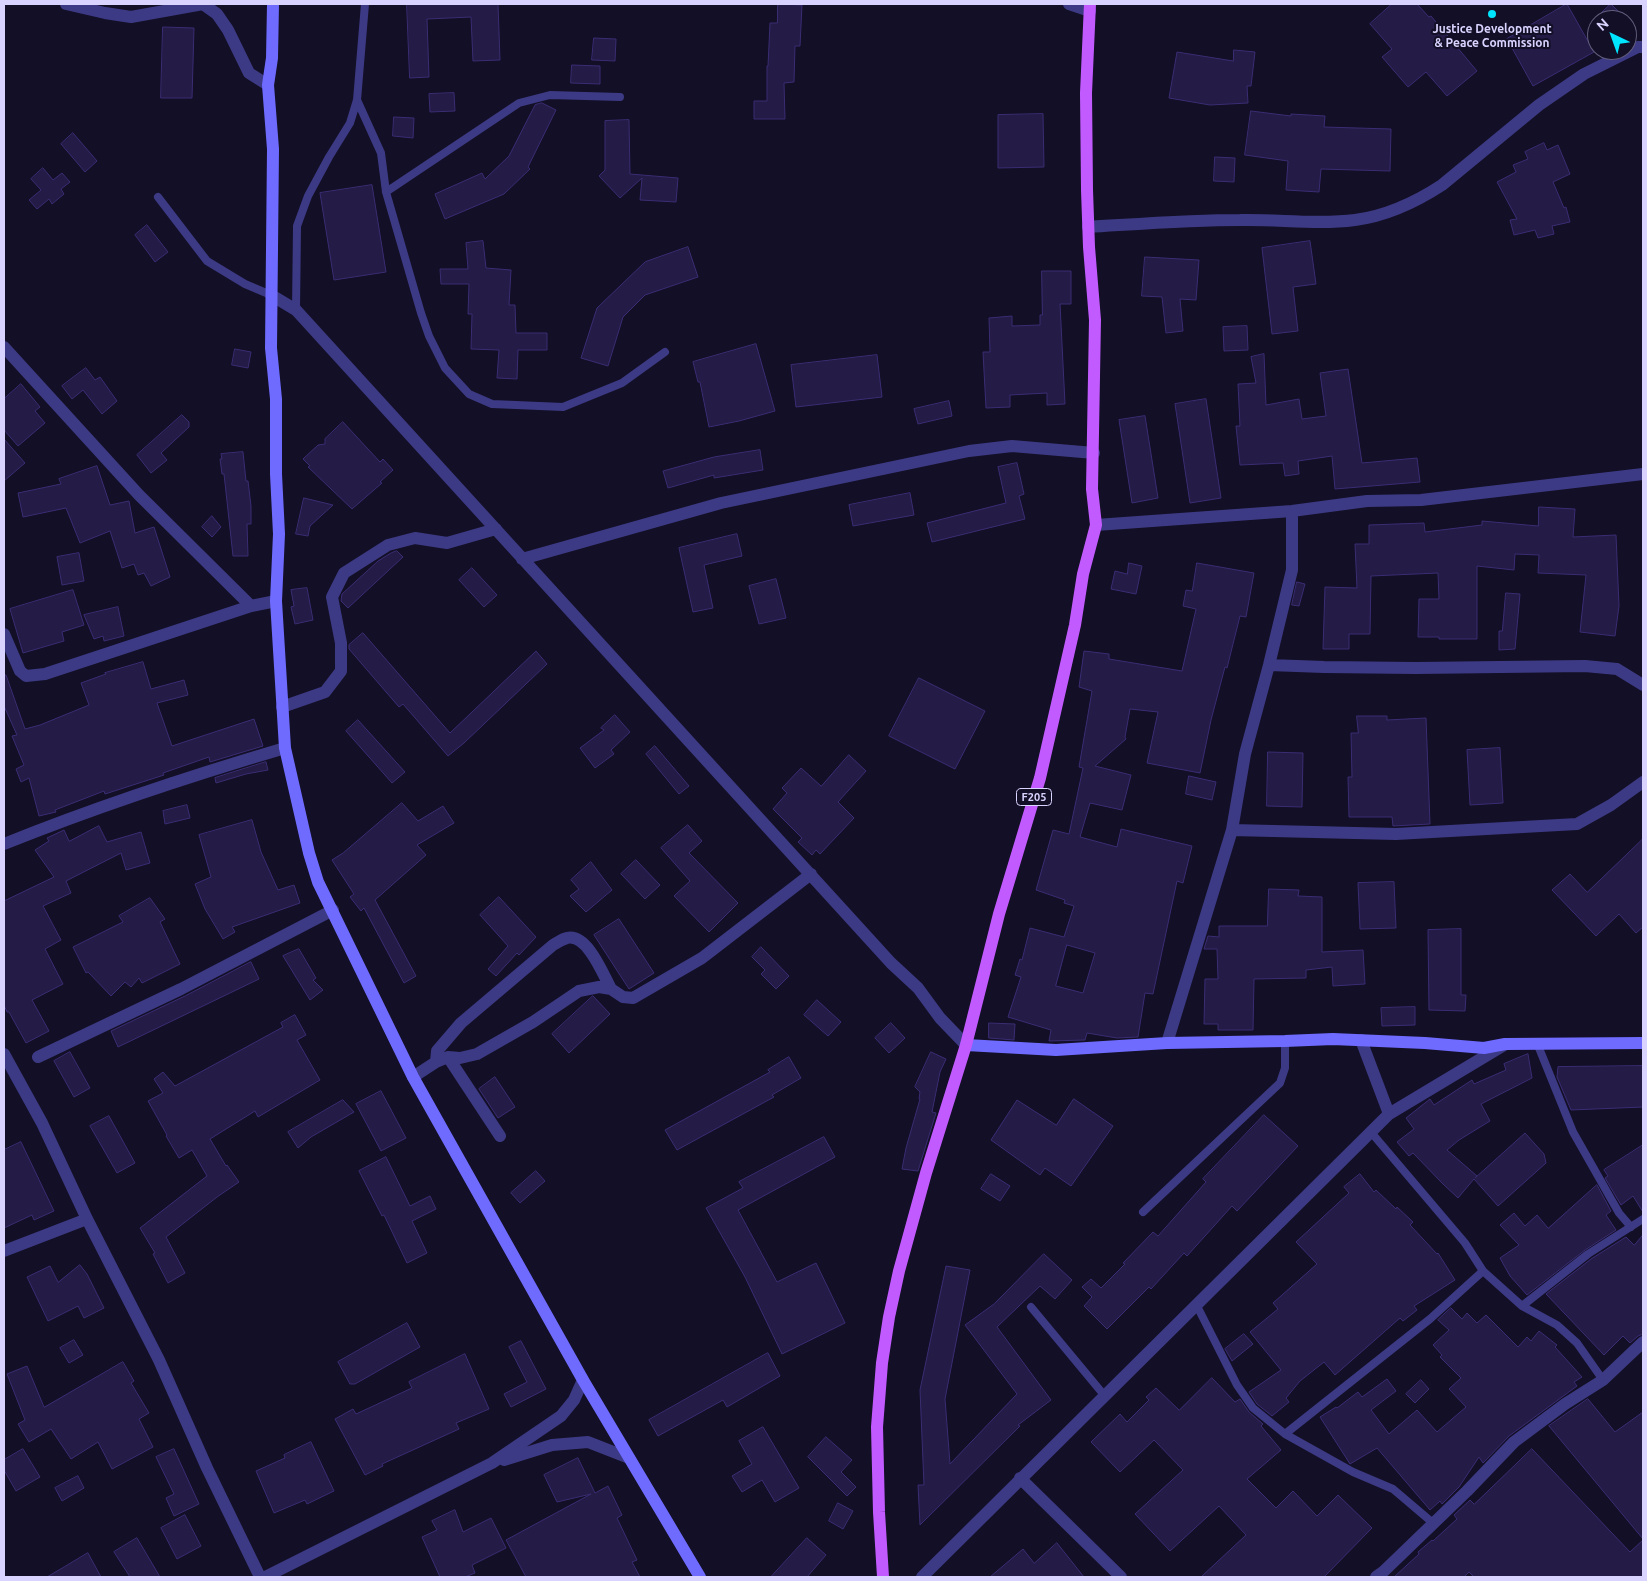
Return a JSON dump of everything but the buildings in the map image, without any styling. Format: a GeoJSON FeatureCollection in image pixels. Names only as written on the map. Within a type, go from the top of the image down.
{"type":"FeatureCollection","features":[{"type":"Feature","properties":{"kind":"main road","name":"F205"},"geometry":{"type":"LineString","coordinates":[[883,1577],[877,1427],[882,1363],[889,1317],[926,1173],[966,1045],[1000,914],[1040,778],[1073,633],[1083,574],[1096,525],[1092,489],[1095,320],[1088,227],[1086,93],[1090,7]]}},
{"type":"Feature","properties":{"kind":"street"},"geometry":{"type":"LineString","coordinates":[[66,4],[131,17],[203,4],[217,14],[228,30],[249,74],[268,84]]}},
{"type":"Feature","properties":{"kind":"street"},"geometry":{"type":"LineString","coordinates":[[273,4],[272,58],[268,84],[273,149],[271,348],[276,399],[276,474],[279,534],[276,602],[285,748],[308,852],[318,882],[413,1077],[583,1380],[700,1577]]}},
{"type":"Feature","properties":{"kind":"street"},"geometry":{"type":"LineString","coordinates":[[1069,4],[1090,7]]}},
{"type":"Feature","properties":{"kind":"street"},"geometry":{"type":"LineString","coordinates":[[1088,227],[1240,220],[1354,220],[1381,214],[1418,200],[1442,185],[1539,105],[1584,74],[1638,47],[1643,47]]}},
{"type":"Feature","properties":{"kind":"street"},"geometry":{"type":"LineString","coordinates":[[271,295],[296,310],[891,963],[918,988],[940,1018],[966,1045],[1056,1050],[1167,1043],[1333,1039],[1484,1048],[1505,1044],[1643,1043]]}},
{"type":"Feature","properties":{"kind":"street"},"geometry":{"type":"LineString","coordinates":[[4,348],[9,363],[251,606]]}},
{"type":"Feature","properties":{"kind":"street"},"geometry":{"type":"LineString","coordinates":[[522,559],[721,503],[969,451],[1012,446],[1094,453]]}},
{"type":"Feature","properties":{"kind":"street"},"geometry":{"type":"LineString","coordinates":[[1096,525],[1292,511],[1367,501],[1431,498],[1643,474]]}},
{"type":"Feature","properties":{"kind":"street"},"geometry":{"type":"LineString","coordinates":[[1167,1043],[1232,830],[1245,754],[1292,570],[1292,511]]}},
{"type":"Feature","properties":{"kind":"street"},"geometry":{"type":"LineString","coordinates":[[282,707],[325,692],[341,671],[342,643],[332,597],[344,573],[388,545],[415,538],[447,543],[496,529]]}},
{"type":"Feature","properties":{"kind":"street"},"geometry":{"type":"LineString","coordinates":[[4,634],[20,671],[26,676],[45,674],[251,606],[276,602]]}},
{"type":"Feature","properties":{"kind":"street"},"geometry":{"type":"LineString","coordinates":[[1269,665],[1416,668],[1585,666],[1617,669],[1643,685]]}},
{"type":"Feature","properties":{"kind":"street"},"geometry":{"type":"LineString","coordinates":[[4,844],[201,772],[285,748]]}},
{"type":"Feature","properties":{"kind":"street"},"geometry":{"type":"LineString","coordinates":[[1232,830],[1396,834],[1577,824],[1611,805],[1643,782]]}},
{"type":"Feature","properties":{"kind":"street"},"geometry":{"type":"LineString","coordinates":[[500,1136],[437,1051],[461,1023],[565,938],[574,937],[580,940],[590,950],[611,989],[622,997],[633,998],[702,958],[811,874]]}},
{"type":"Feature","properties":{"kind":"street"},"geometry":{"type":"LineString","coordinates":[[38,1058],[181,989],[333,910]]}},
{"type":"Feature","properties":{"kind":"street"},"geometry":{"type":"LineString","coordinates":[[413,1077],[442,1060],[477,1054],[533,1022],[580,991],[600,987],[611,989]]}},
{"type":"Feature","properties":{"kind":"street"},"geometry":{"type":"LineString","coordinates":[[1362,1040],[1389,1114]]}},
{"type":"Feature","properties":{"kind":"street"},"geometry":{"type":"LineString","coordinates":[[922,1577],[1370,1131],[1389,1114],[1505,1044]]}},
{"type":"Feature","properties":{"kind":"street"},"geometry":{"type":"LineString","coordinates":[[4,1054],[42,1122],[87,1219],[159,1360],[207,1468],[260,1577]]}},
{"type":"Feature","properties":{"kind":"street"},"geometry":{"type":"LineString","coordinates":[[4,1251],[87,1219]]}},
{"type":"Feature","properties":{"kind":"street"},"geometry":{"type":"LineString","coordinates":[[1376,1577],[1514,1442],[1565,1404],[1603,1380],[1643,1342]]}},
{"type":"Feature","properties":{"kind":"street"},"geometry":{"type":"LineString","coordinates":[[265,1577],[492,1463],[562,1416],[574,1400],[583,1380]]}},
{"type":"Feature","properties":{"kind":"street"},"geometry":{"type":"LineString","coordinates":[[492,1463],[552,1445],[588,1442],[629,1458]]}},
{"type":"Feature","properties":{"kind":"street"},"geometry":{"type":"LineString","coordinates":[[1020,1478],[1121,1577]]}},
{"type":"Feature","properties":{"kind":"lane"},"geometry":{"type":"LineString","coordinates":[[296,310],[297,226],[308,196],[350,123],[357,100],[366,4]]}},
{"type":"Feature","properties":{"kind":"lane"},"geometry":{"type":"LineString","coordinates":[[386,192],[519,103],[550,95],[620,97]]}},
{"type":"Feature","properties":{"kind":"lane"},"geometry":{"type":"LineString","coordinates":[[357,100],[381,153],[386,192],[420,313],[445,368],[469,394],[492,404],[563,407],[622,383],[665,352]]}},
{"type":"Feature","properties":{"kind":"lane"},"geometry":{"type":"LineString","coordinates":[[158,197],[208,261],[245,284],[271,295]]}},
{"type":"Feature","properties":{"kind":"lane"},"geometry":{"type":"LineString","coordinates":[[1143,1212],[1280,1083],[1285,1068],[1285,1041]]}},
{"type":"Feature","properties":{"kind":"lane"},"geometry":{"type":"LineString","coordinates":[[1537,1044],[1573,1132],[1619,1213],[1631,1227]]}},
{"type":"Feature","properties":{"kind":"lane"},"geometry":{"type":"LineString","coordinates":[[1370,1131],[1465,1243],[1483,1271],[1522,1306],[1558,1325],[1576,1343],[1603,1380]]}},
{"type":"Feature","properties":{"kind":"lane"},"geometry":{"type":"LineString","coordinates":[[1522,1306],[1588,1254],[1643,1219]]}},
{"type":"Feature","properties":{"kind":"lane"},"geometry":{"type":"LineString","coordinates":[[1285,1434],[1430,1319],[1483,1271]]}},
{"type":"Feature","properties":{"kind":"lane"},"geometry":{"type":"LineString","coordinates":[[1196,1304],[1237,1385],[1253,1408],[1285,1434],[1353,1472],[1393,1489],[1433,1523]]}},
{"type":"Feature","properties":{"kind":"lane"},"geometry":{"type":"LineString","coordinates":[[1032,1307],[1104,1395]]}},
{"type":"Feature","properties":{"kind":"place","name":"Justice Development & Peace Commission"},"geometry":{"type":"Point","coordinates":[1492,14]}}]}
